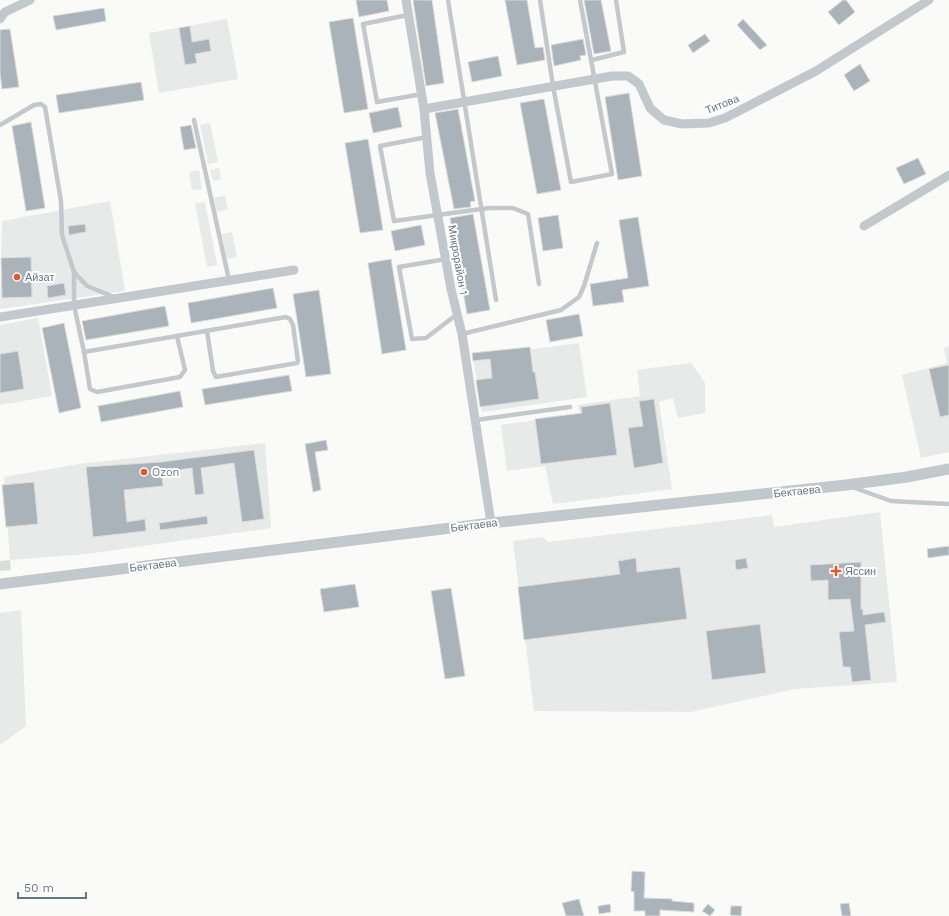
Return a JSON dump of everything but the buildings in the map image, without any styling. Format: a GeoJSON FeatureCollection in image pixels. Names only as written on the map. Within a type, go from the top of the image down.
{"type":"FeatureCollection","features":[{"type":"Feature","properties":{"kind":"street"},"geometry":{"type":"LineString","coordinates":[[0,19],[5,12],[30,0]]}},
{"type":"Feature","properties":{"kind":"street","name":"Микрорайон 1"},"geometry":{"type":"LineString","coordinates":[[406,0],[422,94],[430,173],[456,315],[462,334],[491,523]]}},
{"type":"Feature","properties":{"kind":"street","name":"Титова"},"geometry":{"type":"LineString","coordinates":[[424,109],[612,76],[628,76],[639,84],[650,108],[664,120],[682,124],[709,123],[725,118],[816,71],[929,0]]}},
{"type":"Feature","properties":{"kind":"street"},"geometry":{"type":"LineString","coordinates":[[864,226],[949,174]]}},
{"type":"Feature","properties":{"kind":"street"},"geometry":{"type":"LineString","coordinates":[[0,317],[294,270]]}},
{"type":"Feature","properties":{"kind":"street","name":"Бектаева"},"geometry":{"type":"LineString","coordinates":[[0,584],[491,523],[846,485],[908,477],[949,469]]}},
{"type":"Feature","properties":{"kind":"lane"},"geometry":{"type":"LineString","coordinates":[[448,0],[496,300]]}},
{"type":"Feature","properties":{"kind":"lane"},"geometry":{"type":"LineString","coordinates":[[540,0],[553,86],[571,182],[612,174],[580,0]]}},
{"type":"Feature","properties":{"kind":"lane"},"geometry":{"type":"LineString","coordinates":[[592,60],[624,52],[616,0]]}},
{"type":"Feature","properties":{"kind":"lane"},"geometry":{"type":"LineString","coordinates":[[408,15],[363,24],[377,102],[422,94]]}},
{"type":"Feature","properties":{"kind":"lane"},"geometry":{"type":"LineString","coordinates":[[0,125],[34,105],[41,104],[45,107],[61,201],[62,235],[74,272],[74,305],[90,389],[97,392],[180,377],[184,374],[185,370],[177,336]]}},
{"type":"Feature","properties":{"kind":"lane"},"geometry":{"type":"LineString","coordinates":[[194,120],[229,280]]}},
{"type":"Feature","properties":{"kind":"lane"},"geometry":{"type":"LineString","coordinates":[[427,137],[380,146],[394,221],[481,209],[513,208],[528,214],[539,284]]}},
{"type":"Feature","properties":{"kind":"lane"},"geometry":{"type":"LineString","coordinates":[[462,334],[560,310],[578,297],[584,286],[597,243]]}},
{"type":"Feature","properties":{"kind":"lane"},"geometry":{"type":"LineString","coordinates":[[446,259],[399,267],[412,339],[426,338],[456,315]]}},
{"type":"Feature","properties":{"kind":"lane"},"geometry":{"type":"LineString","coordinates":[[74,272],[87,286],[115,298]]}},
{"type":"Feature","properties":{"kind":"lane"},"geometry":{"type":"LineString","coordinates":[[84,352],[286,317],[290,319],[293,325],[298,361],[297,363],[216,377],[213,371],[207,331]]}},
{"type":"Feature","properties":{"kind":"lane"},"geometry":{"type":"LineString","coordinates":[[476,420],[570,407]]}},
{"type":"Feature","properties":{"kind":"lane"},"geometry":{"type":"LineString","coordinates":[[846,485],[891,501],[949,504]]}},
{"type":"Feature","properties":{"kind":"shaded area"},"geometry":{"type":"Polygon","coordinates":[[[227,19],[238,79],[159,93],[149,33],[227,19]]]}},
{"type":"Feature","properties":{"kind":"shaded area"},"geometry":{"type":"Polygon","coordinates":[[[210,123],[218,162],[208,164],[200,125],[210,123]]]}},
{"type":"Feature","properties":{"kind":"shaded area"},"geometry":{"type":"Polygon","coordinates":[[[219,168],[221,179],[213,181],[210,170],[219,168]]]}},
{"type":"Feature","properties":{"kind":"shaded area"},"geometry":{"type":"Polygon","coordinates":[[[199,170],[202,189],[192,190],[189,172],[199,170]]]}},
{"type":"Feature","properties":{"kind":"shaded area"},"geometry":{"type":"Polygon","coordinates":[[[225,195],[228,209],[217,212],[214,198],[225,195]]]}},
{"type":"Feature","properties":{"kind":"shaded area"},"geometry":{"type":"Polygon","coordinates":[[[110,201],[125,291],[0,309],[2,221],[110,201]]]}},
{"type":"Feature","properties":{"kind":"shaded area"},"geometry":{"type":"Polygon","coordinates":[[[205,202],[217,265],[207,267],[195,203],[205,202]]]}},
{"type":"Feature","properties":{"kind":"shaded area"},"geometry":{"type":"Polygon","coordinates":[[[232,232],[237,257],[227,259],[222,234],[232,232]]]}},
{"type":"Feature","properties":{"kind":"shaded area"},"geometry":{"type":"Polygon","coordinates":[[[38,318],[52,396],[0,405],[0,325],[38,318]]]}},
{"type":"Feature","properties":{"kind":"shaded area"},"geometry":{"type":"Polygon","coordinates":[[[579,343],[587,397],[482,412],[473,357],[579,343]]]}},
{"type":"Feature","properties":{"kind":"shaded area"},"geometry":{"type":"Polygon","coordinates":[[[949,346],[949,452],[921,458],[902,375],[947,363],[944,348],[949,346]]]}},
{"type":"Feature","properties":{"kind":"shaded area"},"geometry":{"type":"Polygon","coordinates":[[[691,363],[705,383],[705,413],[678,418],[673,398],[659,402],[672,489],[553,504],[545,466],[507,471],[501,425],[580,414],[578,405],[640,396],[637,370],[691,363]]]}},
{"type":"Feature","properties":{"kind":"shaded area"},"geometry":{"type":"Polygon","coordinates":[[[265,443],[271,528],[87,554],[10,560],[4,477],[79,464],[265,443]]]}},
{"type":"Feature","properties":{"kind":"shaded area"},"geometry":{"type":"Polygon","coordinates":[[[880,512],[897,682],[795,689],[691,712],[534,711],[513,541],[542,537],[549,542],[772,515],[774,527],[880,512]]]}},
{"type":"Feature","properties":{"kind":"shaded area"},"geometry":{"type":"Polygon","coordinates":[[[10,560],[11,570],[0,571],[0,561],[10,560]]]}},
{"type":"Feature","properties":{"kind":"shaded area"},"geometry":{"type":"Polygon","coordinates":[[[21,610],[26,726],[0,745],[0,613],[21,610]]]}},
{"type":"Feature","properties":{"kind":"place","name":"Айзат"},"geometry":{"type":"Point","coordinates":[17,277]}},
{"type":"Feature","properties":{"kind":"place","name":"Ozon"},"geometry":{"type":"Point","coordinates":[144,472]}},
{"type":"Feature","properties":{"kind":"place","name":"Яссин"},"geometry":{"type":"Point","coordinates":[836,571]}}]}
